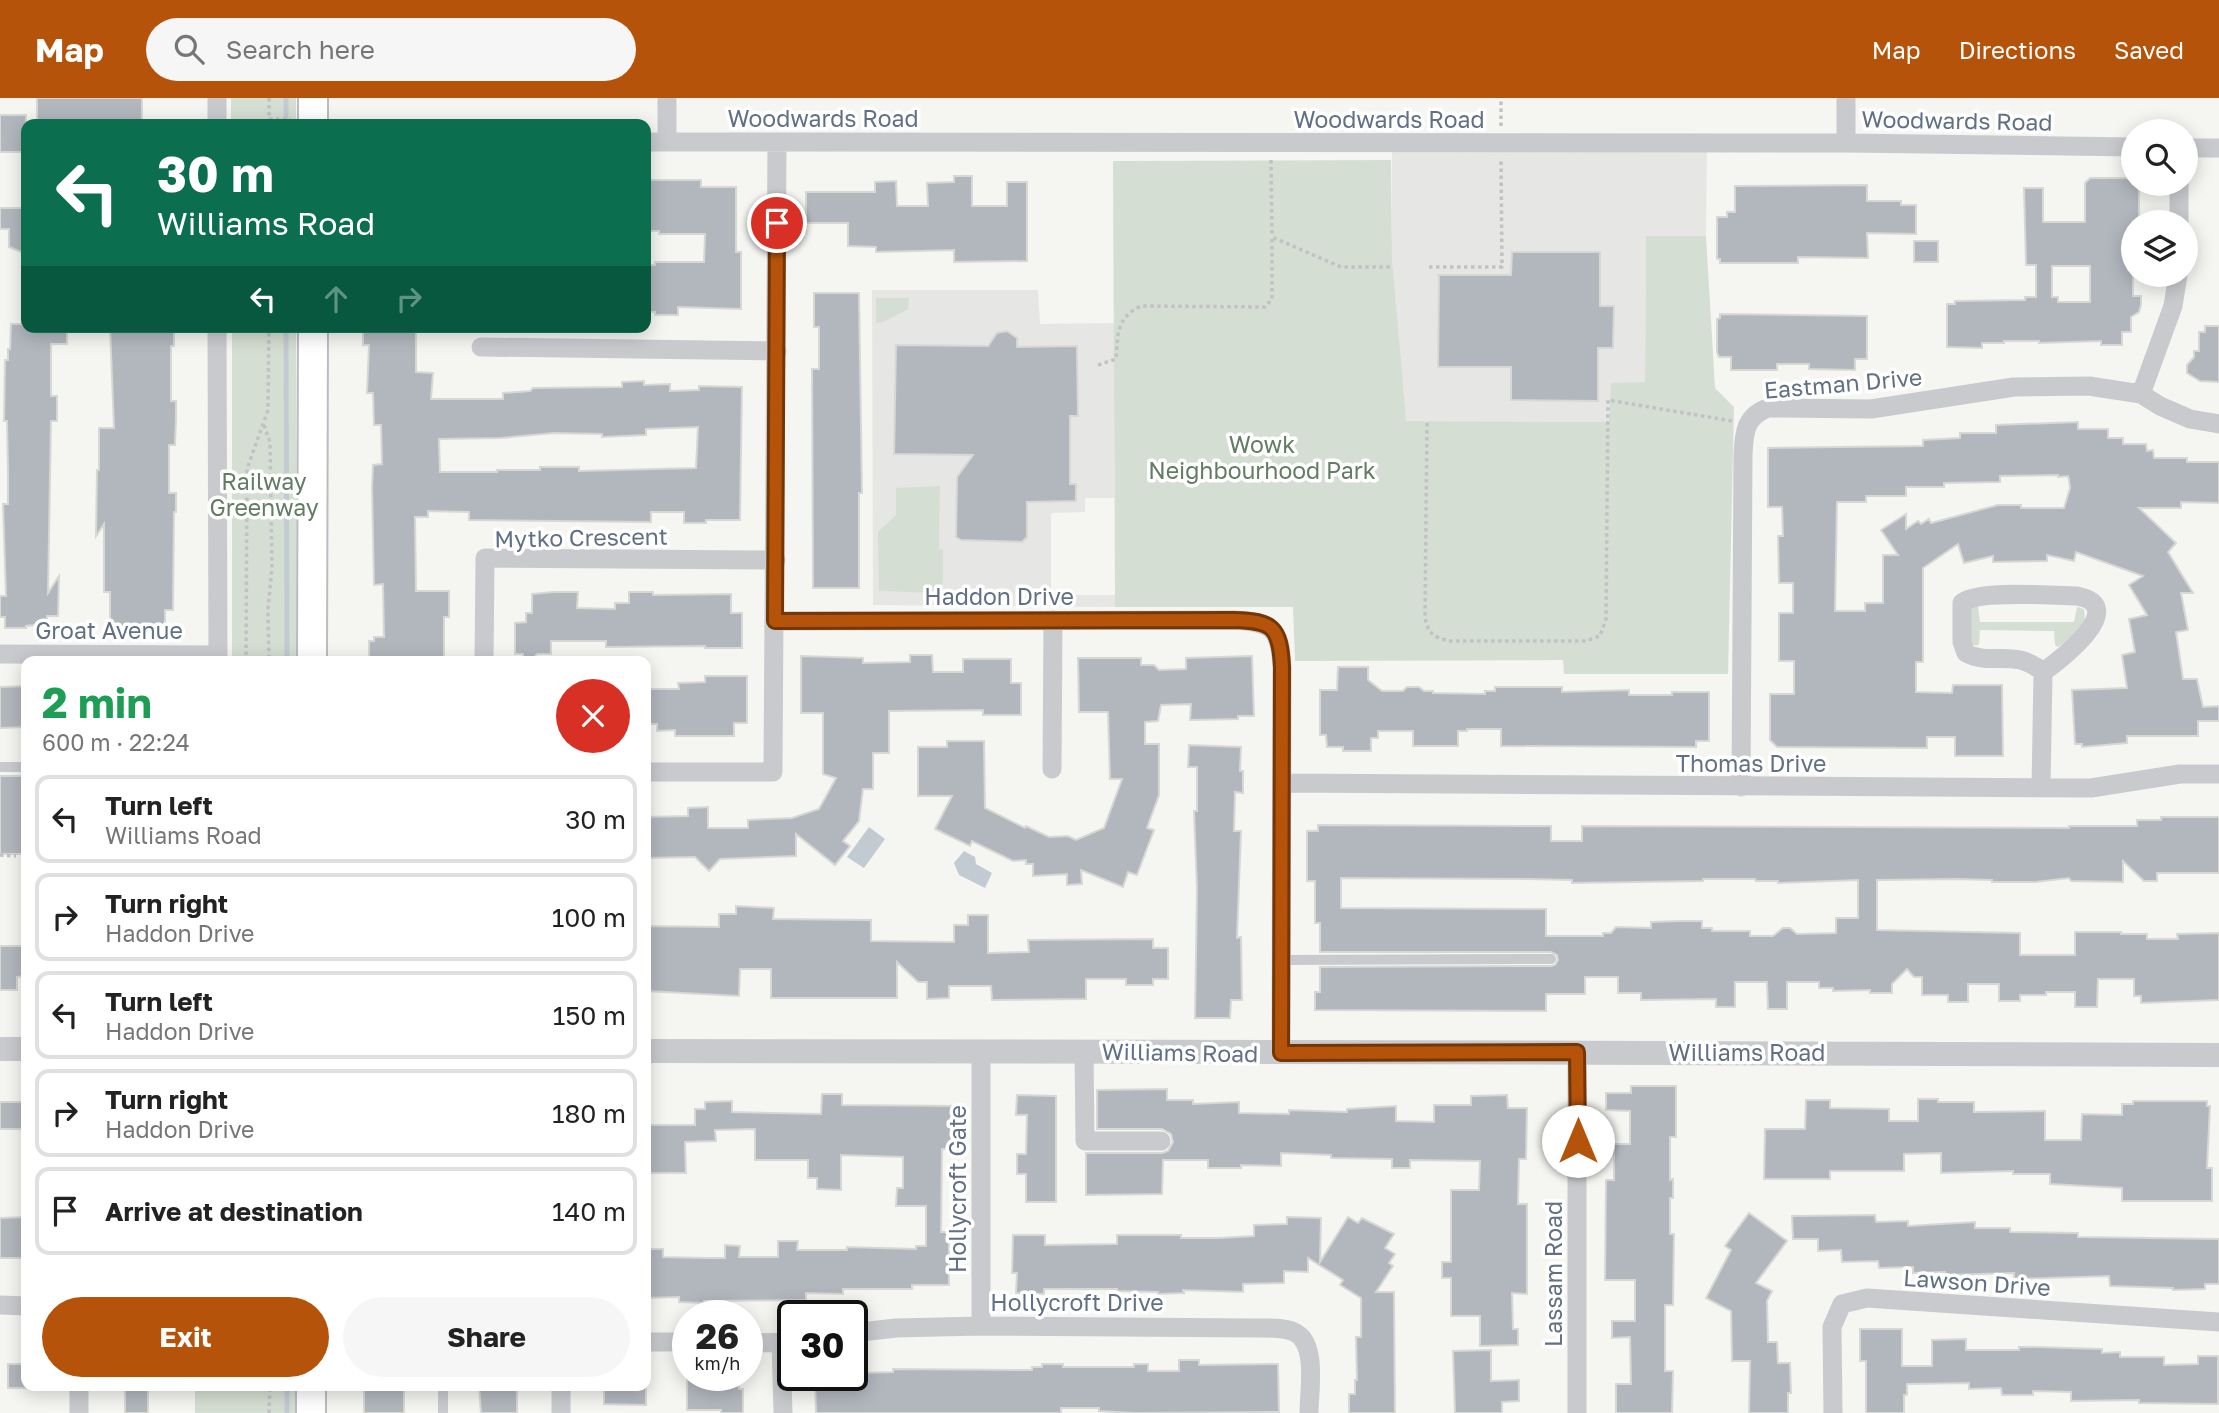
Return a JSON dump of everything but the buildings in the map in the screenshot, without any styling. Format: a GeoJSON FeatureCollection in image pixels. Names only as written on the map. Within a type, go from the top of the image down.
{"type":"FeatureCollection","features":[{"type":"Feature","properties":{"kind":"main road"},"geometry":{"type":"LineString","coordinates":[[303,119],[313,98]]}},
{"type":"Feature","properties":{"kind":"main road"},"geometry":{"type":"LineString","coordinates":[[312,656],[313,333]]}},
{"type":"Feature","properties":{"kind":"main road"},"geometry":{"type":"LineString","coordinates":[[311,1391],[311,1413]]}},
{"type":"Feature","properties":{"kind":"street"},"geometry":{"type":"LineString","coordinates":[[217,98],[217,119]]}},
{"type":"Feature","properties":{"kind":"street"},"geometry":{"type":"LineString","coordinates":[[667,98],[667,142]]}},
{"type":"Feature","properties":{"kind":"street"},"geometry":{"type":"LineString","coordinates":[[1846,98],[1846,143]]}},
{"type":"Feature","properties":{"kind":"street","name":"Woodwards Road"},"geometry":{"type":"LineString","coordinates":[[651,142],[1846,143],[2121,147]]}},
{"type":"Feature","properties":{"kind":"street"},"geometry":{"type":"LineString","coordinates":[[651,772],[773,772],[777,142]]}},
{"type":"Feature","properties":{"kind":"street"},"geometry":{"type":"LineString","coordinates":[[2198,148],[2219,148]]}},
{"type":"Feature","properties":{"kind":"street"},"geometry":{"type":"LineString","coordinates":[[2176,287],[2172,306],[2141,394],[2190,419],[2219,424]]}},
{"type":"Feature","properties":{"kind":"street"},"geometry":{"type":"LineString","coordinates":[[217,333],[218,656]]}},
{"type":"Feature","properties":{"kind":"street"},"geometry":{"type":"LineString","coordinates":[[481,347],[777,351]]}},
{"type":"Feature","properties":{"kind":"street","name":"Eastman Drive"},"geometry":{"type":"LineString","coordinates":[[1741,788],[1743,455],[1747,424],[1758,412],[1768,408],[1871,409],[2014,387],[2089,386],[2141,394]]}},
{"type":"Feature","properties":{"kind":"street","name":"Mytko Crescent"},"geometry":{"type":"LineString","coordinates":[[484,656],[485,558],[776,560]]}},
{"type":"Feature","properties":{"kind":"street"},"geometry":{"type":"LineString","coordinates":[[2041,788],[2043,673],[2091,630],[2094,605],[2090,600],[2077,596],[1990,595],[1974,596],[1962,603],[1962,642],[1966,653],[1979,657],[2014,657],[2043,673]]}},
{"type":"Feature","properties":{"kind":"street"},"geometry":{"type":"LineString","coordinates":[[1052,769],[1053,620]]}},
{"type":"Feature","properties":{"kind":"street","name":"Haddon Drive"},"geometry":{"type":"LineString","coordinates":[[775,621],[1234,620],[1258,621],[1273,629],[1281,645],[1281,1053]]}},
{"type":"Feature","properties":{"kind":"street","name":"Groat Avenue"},"geometry":{"type":"LineString","coordinates":[[0,654],[109,656]]}},
{"type":"Feature","properties":{"kind":"street","name":"Thomas Drive"},"geometry":{"type":"LineString","coordinates":[[1282,783],[1741,788],[2091,788],[2180,774],[2219,774]]}},
{"type":"Feature","properties":{"kind":"street"},"geometry":{"type":"LineString","coordinates":[[0,1049],[21,1049]]}},
{"type":"Feature","properties":{"kind":"street","name":"Williams Road"},"geometry":{"type":"LineString","coordinates":[[651,1051],[2219,1055]]}},
{"type":"Feature","properties":{"kind":"street"},"geometry":{"type":"LineString","coordinates":[[1084,1051],[1085,1141],[1161,1141]]}},
{"type":"Feature","properties":{"kind":"street","name":"Hollycroft Gate"},"geometry":{"type":"LineString","coordinates":[[981,1052],[981,1326]]}},
{"type":"Feature","properties":{"kind":"street","name":"Lassam Road"},"geometry":{"type":"LineString","coordinates":[[1577,1052],[1577,1413]]}},
{"type":"Feature","properties":{"kind":"street","name":"Lawson Drive"},"geometry":{"type":"LineString","coordinates":[[1833,1413],[1832,1327],[1842,1304],[1867,1298],[2219,1322]]}},
{"type":"Feature","properties":{"kind":"street"},"geometry":{"type":"LineString","coordinates":[[0,1305],[21,1306]]}},
{"type":"Feature","properties":{"kind":"street","name":"Hollycroft Drive"},"geometry":{"type":"LineString","coordinates":[[868,1331],[981,1326],[1271,1328],[1292,1331],[1301,1336],[1309,1348],[1309,1413]]}},
{"type":"Feature","properties":{"kind":"street"},"geometry":{"type":"LineString","coordinates":[[651,1342],[672,1342]]}},
{"type":"Feature","properties":{"kind":"street"},"geometry":{"type":"LineString","coordinates":[[79,1391],[79,1413]]}},
{"type":"Feature","properties":{"kind":"street"},"geometry":{"type":"LineString","coordinates":[[561,1391],[561,1413]]}},
{"type":"Feature","properties":{"kind":"street"},"geometry":{"type":"LineString","coordinates":[[783,1413],[784,1391]]}},
{"type":"Feature","properties":{"kind":"lane"},"geometry":{"type":"LineString","coordinates":[[0,767],[21,767]]}},
{"type":"Feature","properties":{"kind":"lane"},"geometry":{"type":"LineString","coordinates":[[1281,960],[1551,959]]}},
{"type":"Feature","properties":{"kind":"lane"},"geometry":{"type":"LineString","coordinates":[[443,1391],[443,1413]]}},
{"type":"Feature","properties":{"kind":"path"},"geometry":{"type":"LineString","coordinates":[[269,98],[269,119]]}},
{"type":"Feature","properties":{"kind":"path"},"geometry":{"type":"LineString","coordinates":[[1501,98],[1501,132]]}},
{"type":"Feature","properties":{"kind":"path"},"geometry":{"type":"LineString","coordinates":[[1098,365],[1116,359],[1119,329],[1127,313],[1141,306],[1265,307],[1272,299],[1271,144]]}},
{"type":"Feature","properties":{"kind":"path"},"geometry":{"type":"LineString","coordinates":[[1429,267],[1502,267],[1502,159]]}},
{"type":"Feature","properties":{"kind":"path"},"geometry":{"type":"LineString","coordinates":[[1272,237],[1341,267],[1393,267]]}},
{"type":"Feature","properties":{"kind":"path"},"geometry":{"type":"LineString","coordinates":[[246,656],[247,469],[264,425],[269,403],[269,333]]}},
{"type":"Feature","properties":{"kind":"path"},"geometry":{"type":"LineString","coordinates":[[1427,423],[1424,616],[1430,634],[1450,641],[1586,641],[1601,636],[1606,619],[1608,400],[1747,424]]}},
{"type":"Feature","properties":{"kind":"path"},"geometry":{"type":"LineString","coordinates":[[264,425],[270,442],[272,567],[268,609],[269,656]]}},
{"type":"Feature","properties":{"kind":"path"},"geometry":{"type":"LineString","coordinates":[[0,855],[16,856]]}},
{"type":"Feature","properties":{"kind":"path"},"geometry":{"type":"LineString","coordinates":[[270,1391],[270,1413]]}},
{"type":"Feature","properties":{"kind":"shaded area"},"geometry":{"type":"Polygon","coordinates":[[[1392,145],[1707,146],[1706,236],[1646,236],[1645,383],[1610,422],[1405,421],[1392,258],[1392,145]]]}},
{"type":"Feature","properties":{"kind":"shaded area"},"geometry":{"type":"Polygon","coordinates":[[[872,290],[1038,290],[1040,324],[1114,323],[1114,498],[1085,498],[1085,512],[1051,513],[1051,595],[1115,595],[1115,607],[873,605],[872,290]]]}},
{"type":"Feature","properties":{"kind":"shaded area"},"geometry":{"type":"Polygon","coordinates":[[[869,827],[885,839],[864,868],[847,857],[869,827]]]}},
{"type":"Feature","properties":{"kind":"shaded area"},"geometry":{"type":"Polygon","coordinates":[[[964,851],[975,857],[976,864],[992,873],[985,888],[959,875],[954,863],[964,851]]]}},
{"type":"Feature","properties":{"kind":"green space"},"geometry":{"type":"Polygon","coordinates":[[[231,98],[296,98],[296,119],[231,119],[231,98]]]}},
{"type":"Feature","properties":{"kind":"green space","name":"Wowk Neighbourhood Park"},"geometry":{"type":"Polygon","coordinates":[[[1391,160],[1392,258],[1406,421],[1609,422],[1611,383],[1645,382],[1646,236],[1706,236],[1715,388],[1734,407],[1728,674],[1564,674],[1563,660],[1295,661],[1293,607],[1115,607],[1113,161],[1391,160]]]}},
{"type":"Feature","properties":{"kind":"green space"},"geometry":{"type":"Polygon","coordinates":[[[876,298],[909,298],[908,309],[876,323],[876,298]]]}},
{"type":"Feature","properties":{"kind":"green space","name":"Railway Greenway"},"geometry":{"type":"Polygon","coordinates":[[[232,333],[296,333],[297,656],[232,656],[232,333]]]}},
{"type":"Feature","properties":{"kind":"green space"},"geometry":{"type":"Polygon","coordinates":[[[940,486],[939,549],[943,550],[943,582],[936,593],[879,591],[878,532],[896,515],[896,488],[940,486]]]}},
{"type":"Feature","properties":{"kind":"green space"},"geometry":{"type":"Polygon","coordinates":[[[1973,606],[1978,607],[1980,622],[2074,622],[2077,607],[2084,609],[2085,622],[2073,638],[2058,647],[2055,645],[2054,631],[1980,630],[1979,644],[1976,646],[1971,643],[1970,610],[1973,606]]]}},
{"type":"Feature","properties":{"kind":"green space"},"geometry":{"type":"Polygon","coordinates":[[[195,1391],[296,1391],[296,1413],[195,1413],[195,1391]]]}},
{"type":"Feature","properties":{"kind":"waterway"},"geometry":{"type":"LineString","coordinates":[[286,98],[286,119]]}},
{"type":"Feature","properties":{"kind":"waterway"},"geometry":{"type":"LineString","coordinates":[[286,333],[287,656]]}},
{"type":"Feature","properties":{"kind":"waterway"},"geometry":{"type":"LineString","coordinates":[[287,1391],[287,1413]]}},
{"type":"Feature","properties":{"kind":"route"},"geometry":{"type":"LineString","coordinates":[[777,223],[775,621],[1234,620],[1258,621],[1273,629],[1281,645],[1282,667],[1281,1053],[1577,1052],[1578,1141]]}}]}
